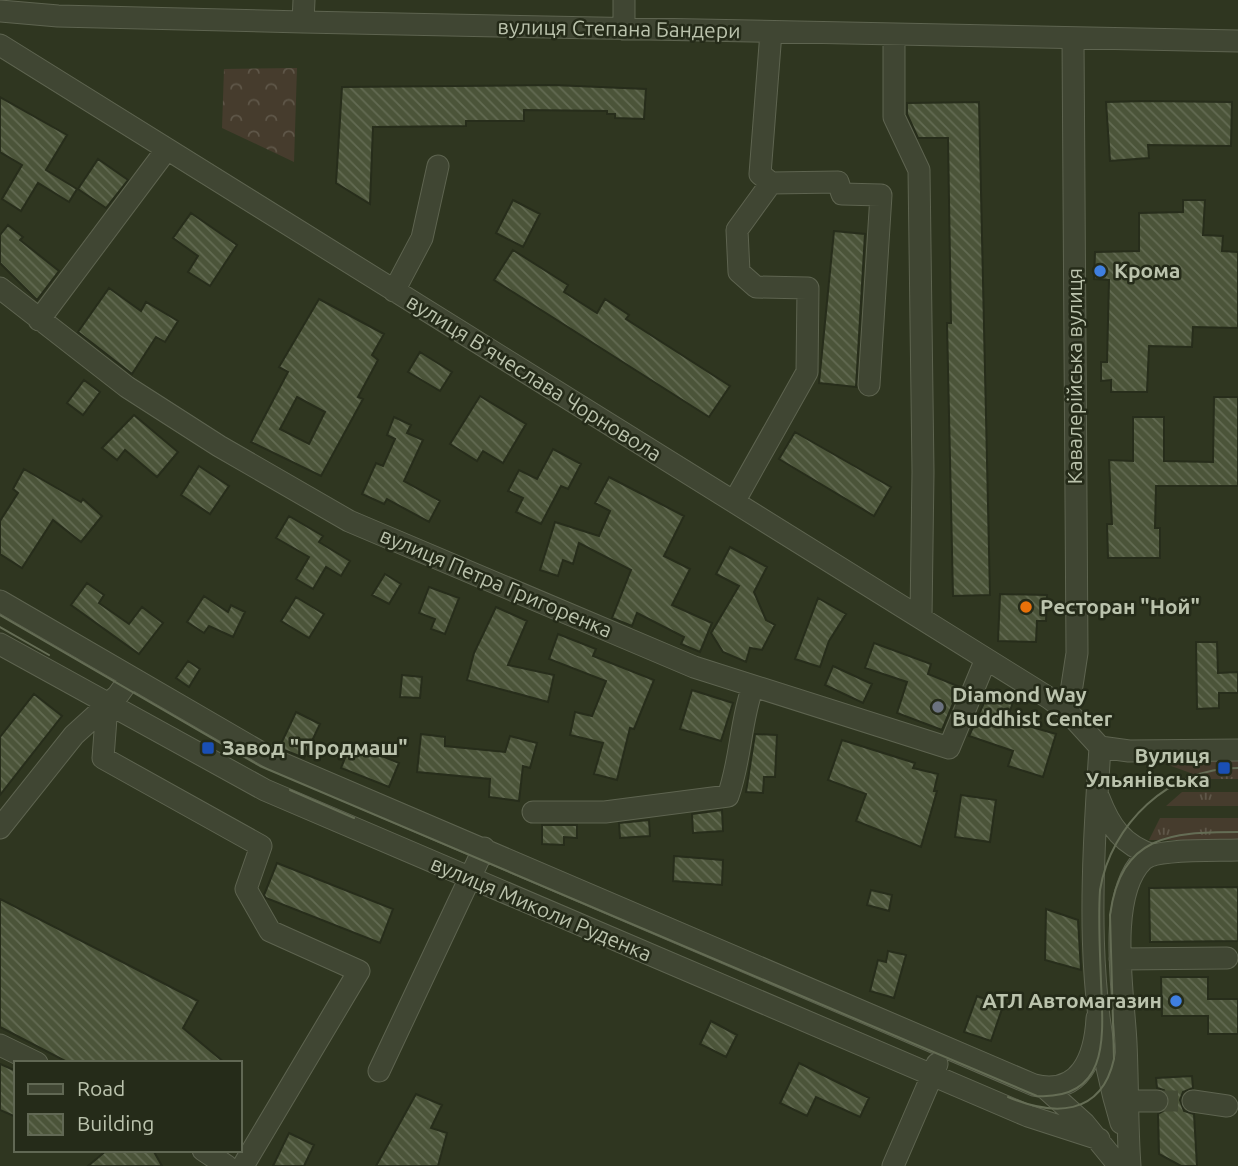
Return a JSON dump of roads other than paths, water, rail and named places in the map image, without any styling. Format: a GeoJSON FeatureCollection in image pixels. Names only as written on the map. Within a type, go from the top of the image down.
{"type":"FeatureCollection","features":[{"type":"Feature","properties":{"kind":"street"},"geometry":{"type":"LineString","coordinates":[[303,22],[304,0]]}},
{"type":"Feature","properties":{"kind":"street"},"geometry":{"type":"LineString","coordinates":[[624,0],[624,29]]}},
{"type":"Feature","properties":{"kind":"street","name":"вулиця Степана Бандери"},"geometry":{"type":"LineString","coordinates":[[0,11],[58,16],[303,22],[1238,41]]}},
{"type":"Feature","properties":{"kind":"street"},"geometry":{"type":"LineString","coordinates":[[771,32],[760,174],[771,183],[838,181],[842,194],[881,195],[869,385]]}},
{"type":"Feature","properties":{"kind":"street"},"geometry":{"type":"LineString","coordinates":[[894,35],[894,117],[919,170],[923,472],[921,618]]}},
{"type":"Feature","properties":{"kind":"street","name":"Кавалерійська вулиця"},"geometry":{"type":"LineString","coordinates":[[1068,712],[1077,653],[1073,39]]}},
{"type":"Feature","properties":{"kind":"street","name":"вулиця В'ячеслава Чорновола"},"geometry":{"type":"LineString","coordinates":[[0,45],[986,659],[1068,712],[1100,747]]}},
{"type":"Feature","properties":{"kind":"street"},"geometry":{"type":"LineString","coordinates":[[39,320],[167,149]]}},
{"type":"Feature","properties":{"kind":"street"},"geometry":{"type":"LineString","coordinates":[[394,291],[422,238],[438,166]]}},
{"type":"Feature","properties":{"kind":"street"},"geometry":{"type":"LineString","coordinates":[[734,502],[807,372],[808,288],[756,287],[739,272],[737,230],[771,183]]}},
{"type":"Feature","properties":{"kind":"street","name":"вулиця Петра Григоренка"},"geometry":{"type":"LineString","coordinates":[[0,288],[127,387],[219,446],[349,521],[694,667],[949,748],[986,659]]}},
{"type":"Feature","properties":{"kind":"street","name":"вулиця Миколи Руденка"},"geometry":{"type":"LineString","coordinates":[[0,601],[272,759],[1044,1087],[1099,1139],[1126,1160]]}},
{"type":"Feature","properties":{"kind":"street","name":"вулиця Миколи Руденка"},"geometry":{"type":"LineString","coordinates":[[0,644],[265,790],[932,1076],[1028,1116],[1099,1139]]}},
{"type":"Feature","properties":{"kind":"street"},"geometry":{"type":"LineString","coordinates":[[0,828],[74,735],[107,705],[131,677]]}},
{"type":"Feature","properties":{"kind":"street"},"geometry":{"type":"LineString","coordinates":[[533,812],[605,812],[728,796],[735,776],[743,712],[753,686]]}},
{"type":"Feature","properties":{"kind":"street"},"geometry":{"type":"LineString","coordinates":[[107,705],[103,758],[261,846],[246,889],[270,931],[359,971],[243,1166]]}},
{"type":"Feature","properties":{"kind":"street"},"geometry":{"type":"LineString","coordinates":[[1044,1087],[1061,1084],[1076,1077],[1087,1066],[1096,1040],[1091,902],[1100,747],[1129,751],[1238,750]]}},
{"type":"Feature","properties":{"kind":"street"},"geometry":{"type":"LineString","coordinates":[[1097,793],[1112,827],[1120,837],[1148,857],[1238,850]]}},
{"type":"Feature","properties":{"kind":"street"},"geometry":{"type":"LineString","coordinates":[[379,1071],[484,848]]}},
{"type":"Feature","properties":{"kind":"street"},"geometry":{"type":"LineString","coordinates":[[1126,1160],[1128,1101],[1120,959],[1122,909],[1148,857]]}},
{"type":"Feature","properties":{"kind":"street"},"geometry":{"type":"LineString","coordinates":[[1120,959],[1227,958]]}},
{"type":"Feature","properties":{"kind":"street"},"geometry":{"type":"LineString","coordinates":[[1097,1018],[1126,1160]]}},
{"type":"Feature","properties":{"kind":"street"},"geometry":{"type":"LineString","coordinates":[[0,1045],[33,1061]]}},
{"type":"Feature","properties":{"kind":"street"},"geometry":{"type":"LineString","coordinates":[[893,1166],[945,1046]]}},
{"type":"Feature","properties":{"kind":"street"},"geometry":{"type":"LineString","coordinates":[[1128,1101],[1157,1101]]}},
{"type":"Feature","properties":{"kind":"street"},"geometry":{"type":"LineString","coordinates":[[1193,1101],[1227,1106]]}},
{"type":"Feature","properties":{"kind":"street"},"geometry":{"type":"LineString","coordinates":[[206,1152],[227,1166]]}},
{"type":"Feature","properties":{"kind":"tunnel"},"geometry":{"type":"LineString","coordinates":[[1157,1101],[1193,1101]]}},
{"type":"Feature","properties":{"kind":"tram line"},"geometry":{"type":"LineString","coordinates":[[0,615],[260,766],[1037,1096],[1061,1094],[1078,1087],[1090,1075],[1098,1060],[1102,1022],[1100,890],[1106,866],[1117,843],[1130,822],[1147,804],[1167,789],[1189,778],[1238,768]]}},
{"type":"Feature","properties":{"kind":"tram line"},"geometry":{"type":"LineString","coordinates":[[0,627],[49,655]]}},
{"type":"Feature","properties":{"kind":"tram line"},"geometry":{"type":"LineString","coordinates":[[290,790],[354,818]]}},
{"type":"Feature","properties":{"kind":"tram line"},"geometry":{"type":"LineString","coordinates":[[1008,1097],[1058,1109],[1087,1102],[1098,1092],[1108,1078],[1114,1059],[1110,915],[1116,888],[1125,868],[1137,854],[1171,837],[1238,832]]}},
{"type":"Feature","properties":{"kind":"place","name":"Крома"},"geometry":{"type":"Point","coordinates":[1100,271]}},
{"type":"Feature","properties":{"kind":"place","name":"Ресторан \"Ной\""},"geometry":{"type":"Point","coordinates":[1026,607]}},
{"type":"Feature","properties":{"kind":"place","name":"Diamond Way Buddhist Center"},"geometry":{"type":"Point","coordinates":[938,707]}},
{"type":"Feature","properties":{"kind":"place","name":"Завод \"Продмаш\""},"geometry":{"type":"Point","coordinates":[208,748]}},
{"type":"Feature","properties":{"kind":"place","name":"Вулиця Ульянівська"},"geometry":{"type":"Point","coordinates":[1224,768]}},
{"type":"Feature","properties":{"kind":"place","name":"АТЛ Автомагазин"},"geometry":{"type":"Point","coordinates":[1176,1001]}}]}
